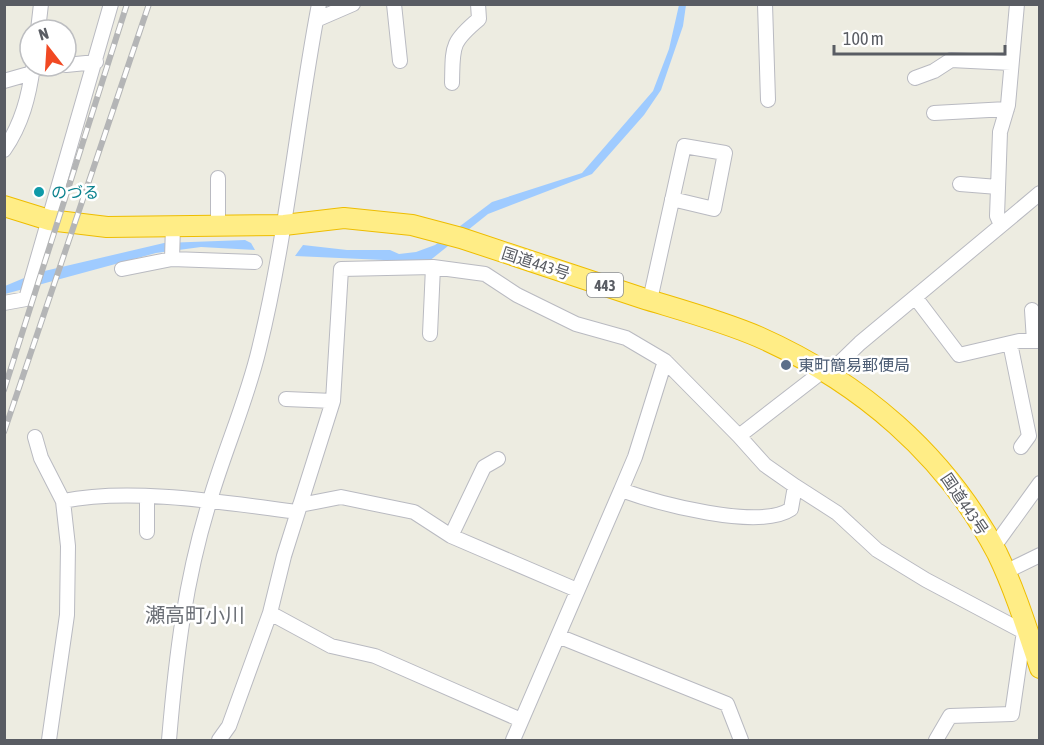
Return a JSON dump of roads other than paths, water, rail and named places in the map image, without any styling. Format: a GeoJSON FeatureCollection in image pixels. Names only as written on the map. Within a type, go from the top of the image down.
{"type":"FeatureCollection","features":[{"type":"Feature","properties":{"kind":"highway","name":"国道443号"},"geometry":{"type":"LineString","coordinates":[[4,206],[49,220],[107,227],[284,225],[344,218],[412,225],[461,238],[756,336],[829,374],[877,407],[945,474],[993,548],[1005,572],[1040,668]]}},
{"type":"Feature","properties":{"kind":"street"},"geometry":{"type":"LineString","coordinates":[[4,303],[26,299],[111,4]]}},
{"type":"Feature","properties":{"kind":"street"},"geometry":{"type":"LineString","coordinates":[[169,741],[177,642],[192,567],[210,501],[259,350],[284,225],[319,4]]}},
{"type":"Feature","properties":{"kind":"street"},"geometry":{"type":"LineString","coordinates":[[316,20],[352,4]]}},
{"type":"Feature","properties":{"kind":"street"},"geometry":{"type":"LineString","coordinates":[[394,4],[400,61]]}},
{"type":"Feature","properties":{"kind":"street"},"geometry":{"type":"LineString","coordinates":[[452,83],[453,49],[459,36],[479,19],[478,4]]}},
{"type":"Feature","properties":{"kind":"street"},"geometry":{"type":"LineString","coordinates":[[765,4],[768,100]]}},
{"type":"Feature","properties":{"kind":"street"},"geometry":{"type":"LineString","coordinates":[[1001,225],[997,216],[1000,132],[1007,109],[1017,4]]}},
{"type":"Feature","properties":{"kind":"street"},"geometry":{"type":"LineString","coordinates":[[915,78],[951,60],[1011,63]]}},
{"type":"Feature","properties":{"kind":"street"},"geometry":{"type":"LineString","coordinates":[[78,64],[96,62]]}},
{"type":"Feature","properties":{"kind":"street"},"geometry":{"type":"LineString","coordinates":[[4,81],[18,75]]}},
{"type":"Feature","properties":{"kind":"street"},"geometry":{"type":"LineString","coordinates":[[7,147],[29,96],[31,78]]}},
{"type":"Feature","properties":{"kind":"street"},"geometry":{"type":"LineString","coordinates":[[934,113],[1007,109]]}},
{"type":"Feature","properties":{"kind":"street"},"geometry":{"type":"LineString","coordinates":[[4,129],[7,147]]}},
{"type":"Feature","properties":{"kind":"street"},"geometry":{"type":"LineString","coordinates":[[650,300],[672,199],[684,146],[725,153],[714,209],[672,199]]}},
{"type":"Feature","properties":{"kind":"street"},"geometry":{"type":"LineString","coordinates":[[218,178],[218,226]]}},
{"type":"Feature","properties":{"kind":"street"},"geometry":{"type":"LineString","coordinates":[[960,184],[998,187]]}},
{"type":"Feature","properties":{"kind":"street"},"geometry":{"type":"LineString","coordinates":[[739,436],[819,374],[829,374],[860,343],[1040,193]]}},
{"type":"Feature","properties":{"kind":"street"},"geometry":{"type":"LineString","coordinates":[[172,259],[173,226]]}},
{"type":"Feature","properties":{"kind":"street"},"geometry":{"type":"LineString","coordinates":[[122,269],[172,259],[255,262]]}},
{"type":"Feature","properties":{"kind":"street"},"geometry":{"type":"LineString","coordinates":[[430,334],[433,267]]}},
{"type":"Feature","properties":{"kind":"street"},"geometry":{"type":"LineString","coordinates":[[219,741],[229,726],[270,613],[299,509],[333,401],[341,269],[433,267],[485,274],[517,295],[576,324],[626,338],[665,361],[765,465],[837,513],[877,550],[926,580],[1029,634],[1023,638],[1012,714],[950,716],[936,741]]}},
{"type":"Feature","properties":{"kind":"street"},"geometry":{"type":"LineString","coordinates":[[915,297],[959,355],[1010,343],[1037,341],[1032,310]]}},
{"type":"Feature","properties":{"kind":"street"},"geometry":{"type":"LineString","coordinates":[[1010,343],[1029,436],[1021,447]]}},
{"type":"Feature","properties":{"kind":"street"},"geometry":{"type":"LineString","coordinates":[[513,741],[635,458],[665,361]]}},
{"type":"Feature","properties":{"kind":"street"},"geometry":{"type":"LineString","coordinates":[[286,399],[333,401]]}},
{"type":"Feature","properties":{"kind":"street"},"geometry":{"type":"LineString","coordinates":[[35,437],[41,458],[63,501],[68,546],[67,615],[49,741]]}},
{"type":"Feature","properties":{"kind":"street"},"geometry":{"type":"LineString","coordinates":[[451,536],[484,467],[498,459]]}},
{"type":"Feature","properties":{"kind":"street"},"geometry":{"type":"LineString","coordinates":[[993,548],[1040,483]]}},
{"type":"Feature","properties":{"kind":"street"},"geometry":{"type":"LineString","coordinates":[[621,490],[729,516],[759,518],[782,515],[791,509],[795,486]]}},
{"type":"Feature","properties":{"kind":"street"},"geometry":{"type":"LineString","coordinates":[[63,501],[93,495],[210,501],[299,509],[341,497],[377,502],[414,512],[451,536],[577,590]]}},
{"type":"Feature","properties":{"kind":"street"},"geometry":{"type":"LineString","coordinates":[[147,498],[147,532]]}},
{"type":"Feature","properties":{"kind":"street"},"geometry":{"type":"LineString","coordinates":[[1005,572],[1040,555]]}},
{"type":"Feature","properties":{"kind":"street"},"geometry":{"type":"LineString","coordinates":[[270,613],[331,646],[375,656],[521,720]]}},
{"type":"Feature","properties":{"kind":"street"},"geometry":{"type":"LineString","coordinates":[[558,636],[727,704],[741,741]]}},
{"type":"Feature","properties":{"kind":"water"},"geometry":{"type":"Polygon","coordinates":[[[679,5],[686,5],[683,26],[661,90],[644,115],[592,174],[488,214],[428,262],[295,256],[303,245],[347,250],[390,250],[399,254],[416,252],[435,245],[492,202],[582,173],[653,91],[669,49],[679,5]]]}},
{"type":"Feature","properties":{"kind":"water"},"geometry":{"type":"Polygon","coordinates":[[[245,240],[251,243],[255,250],[201,247],[156,253],[5,294],[5,286],[36,273],[164,243],[245,240]]]}},
{"type":"Feature","properties":{"kind":"railway"},"geometry":{"type":"LineString","coordinates":[[4,390],[127,4]]}},
{"type":"Feature","properties":{"kind":"railway"},"geometry":{"type":"LineString","coordinates":[[4,432],[149,4]]}},
{"type":"Feature","properties":{"kind":"place","name":"のづる"},"geometry":{"type":"Point","coordinates":[39,192]}},
{"type":"Feature","properties":{"kind":"place","name":"東町簡易郵便局"},"geometry":{"type":"Point","coordinates":[786,365]}},
{"type":"Feature","properties":{"kind":"district","name":"瀬高町小川"},"geometry":{"type":"Point","coordinates":[195,614]}}]}
